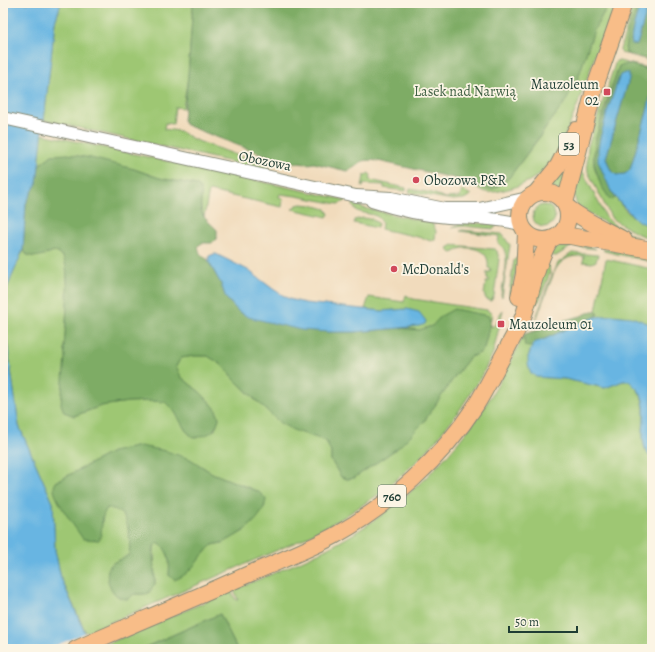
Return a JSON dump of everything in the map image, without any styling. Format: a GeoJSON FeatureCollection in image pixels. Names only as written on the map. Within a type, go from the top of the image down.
{"type":"FeatureCollection","features":[{"type":"Feature","properties":{"kind":"main road","name":"53"},"geometry":{"type":"LineString","coordinates":[[554,238],[564,230],[567,223],[568,216],[566,205],[594,90],[624,3]]}},
{"type":"Feature","properties":{"kind":"main road","name":"53"},"geometry":{"type":"LineString","coordinates":[[524,229],[520,215],[521,207],[562,160],[594,90]]}},
{"type":"Feature","properties":{"kind":"main road"},"geometry":{"type":"LineString","coordinates":[[532,196],[546,192],[551,193],[557,196],[574,213],[635,246]]}},
{"type":"Feature","properties":{"kind":"main road"},"geometry":{"type":"LineString","coordinates":[[524,229],[536,239],[541,240],[570,236],[652,250]]}},
{"type":"Feature","properties":{"kind":"main road","name":"760"},"geometry":{"type":"LineString","coordinates":[[508,346],[524,274],[524,229]]}},
{"type":"Feature","properties":{"kind":"main road","name":"760"},"geometry":{"type":"LineString","coordinates":[[76,649],[223,586],[334,535],[361,519],[390,498],[430,462],[456,431],[486,388],[516,334],[523,318],[542,259],[554,238]]}},
{"type":"Feature","properties":{"kind":"street","name":"Obozowa"},"geometry":{"type":"LineString","coordinates":[[3,118],[356,196],[388,207],[432,215],[495,219],[524,229]]}},
{"type":"Feature","properties":{"kind":"street","name":"Obozowa"},"geometry":{"type":"LineString","coordinates":[[356,196],[391,198],[446,209],[462,210],[479,209],[532,196]]}},
{"type":"Feature","properties":{"kind":"green space"},"geometry":{"type":"Polygon","coordinates":[[[61,3],[193,3],[188,76],[183,108],[175,107],[173,124],[165,123],[164,129],[179,131],[195,140],[267,166],[271,171],[44,120],[55,22],[61,3]]]}},
{"type":"Feature","properties":{"kind":"green space","name":"Lasek nad Narwią"},"geometry":{"type":"Polygon","coordinates":[[[193,3],[609,3],[594,30],[578,78],[566,101],[508,179],[493,189],[486,189],[467,181],[371,160],[363,161],[347,171],[314,163],[303,164],[251,150],[186,125],[183,120],[188,76],[193,3]]]}},
{"type":"Feature","properties":{"kind":"green space"},"geometry":{"type":"Polygon","coordinates":[[[609,3],[616,3],[604,39],[601,39],[572,120],[554,158],[544,170],[534,178],[510,189],[495,192],[484,192],[478,188],[474,184],[492,188],[500,185],[508,179],[542,134],[578,78],[594,30],[609,3]]]}},
{"type":"Feature","properties":{"kind":"green space"},"geometry":{"type":"Polygon","coordinates":[[[634,3],[638,3],[625,47],[626,53],[630,55],[621,53],[620,50],[634,3]]]}},
{"type":"Feature","properties":{"kind":"green space"},"geometry":{"type":"Polygon","coordinates":[[[638,3],[641,3],[635,21],[631,41],[637,45],[649,3],[652,3],[652,61],[626,53],[625,47],[627,34],[638,3]]]}},
{"type":"Feature","properties":{"kind":"green space"},"geometry":{"type":"Polygon","coordinates":[[[616,61],[652,69],[652,71],[643,68],[619,66],[606,101],[598,129],[594,155],[595,170],[599,179],[613,200],[615,197],[631,215],[652,227],[652,239],[638,234],[612,219],[588,172],[588,146],[605,95],[607,96],[609,82],[616,61]]]}},
{"type":"Feature","properties":{"kind":"green space"},"geometry":{"type":"Polygon","coordinates":[[[629,64],[652,71],[652,90],[630,170],[625,174],[616,175],[610,169],[606,158],[629,79],[618,80],[608,109],[598,149],[611,191],[615,197],[613,200],[610,199],[601,186],[594,164],[596,137],[619,66],[629,64]]]}},
{"type":"Feature","properties":{"kind":"green space"},"geometry":{"type":"Polygon","coordinates":[[[42,134],[346,201],[338,204],[280,194],[279,197],[283,199],[282,207],[209,191],[204,217],[201,208],[200,193],[197,185],[159,178],[134,169],[52,155],[39,165],[42,134]]]}},
{"type":"Feature","properties":{"kind":"green space"},"geometry":{"type":"Polygon","coordinates":[[[68,154],[134,169],[159,178],[197,185],[201,191],[202,213],[217,230],[217,238],[212,243],[202,243],[198,246],[199,251],[202,256],[207,259],[221,284],[226,298],[238,311],[328,332],[355,332],[400,328],[419,330],[432,326],[441,316],[454,309],[489,316],[490,323],[484,348],[480,353],[470,357],[423,423],[399,447],[354,478],[347,479],[341,477],[331,460],[331,452],[326,441],[293,430],[280,423],[235,380],[222,365],[208,356],[181,358],[176,366],[181,377],[201,393],[215,408],[219,418],[213,430],[208,434],[194,438],[186,431],[175,412],[165,402],[128,402],[101,406],[74,416],[64,412],[61,404],[65,356],[64,349],[67,300],[67,273],[65,262],[62,256],[54,251],[34,257],[26,254],[23,250],[26,203],[37,183],[39,165],[52,155],[68,154]]]}},
{"type":"Feature","properties":{"kind":"green space"},"geometry":{"type":"Polygon","coordinates":[[[568,166],[562,193],[555,189],[547,188],[568,166]]]}},
{"type":"Feature","properties":{"kind":"green space"},"geometry":{"type":"Polygon","coordinates":[[[581,170],[606,217],[613,224],[640,239],[619,231],[577,206],[574,194],[581,170]]]}},
{"type":"Feature","properties":{"kind":"green space"},"geometry":{"type":"Polygon","coordinates":[[[369,173],[371,175],[370,180],[406,188],[406,191],[384,188],[384,185],[364,184],[362,187],[364,176],[369,173]]]}},
{"type":"Feature","properties":{"kind":"green space"},"geometry":{"type":"Polygon","coordinates":[[[410,189],[432,193],[446,198],[460,197],[462,190],[471,195],[464,199],[453,200],[409,192],[410,189]]]}},
{"type":"Feature","properties":{"kind":"green space"},"geometry":{"type":"Polygon","coordinates":[[[354,202],[363,208],[432,223],[436,231],[435,239],[430,241],[415,236],[381,229],[381,220],[378,217],[357,211],[353,206],[354,202]]]}},
{"type":"Feature","properties":{"kind":"green space"},"geometry":{"type":"Polygon","coordinates":[[[301,204],[326,209],[329,214],[327,217],[292,209],[301,204]]]}},
{"type":"Feature","properties":{"kind":"green space"},"geometry":{"type":"Polygon","coordinates":[[[544,205],[552,208],[555,216],[552,224],[544,227],[536,224],[533,216],[536,208],[544,205]]]}},
{"type":"Feature","properties":{"kind":"green space"},"geometry":{"type":"Polygon","coordinates":[[[363,218],[372,219],[378,223],[377,228],[354,223],[354,220],[363,218]]]}},
{"type":"Feature","properties":{"kind":"green space"},"geometry":{"type":"Polygon","coordinates":[[[461,223],[497,224],[494,229],[463,226],[452,228],[461,223]]]}},
{"type":"Feature","properties":{"kind":"green space"},"geometry":{"type":"Polygon","coordinates":[[[460,231],[502,234],[510,245],[502,297],[501,295],[506,259],[503,247],[498,243],[499,236],[460,231]]]}},
{"type":"Feature","properties":{"kind":"green space"},"geometry":{"type":"Polygon","coordinates":[[[562,242],[596,249],[572,246],[556,256],[549,255],[555,247],[562,242]]]}},
{"type":"Feature","properties":{"kind":"green space"},"geometry":{"type":"Polygon","coordinates":[[[453,245],[494,249],[497,251],[499,259],[494,296],[491,301],[486,299],[484,294],[486,282],[489,282],[487,272],[490,272],[491,269],[488,268],[485,254],[473,248],[461,248],[451,253],[448,248],[453,245]]]}},
{"type":"Feature","properties":{"kind":"green space"},"geometry":{"type":"Polygon","coordinates":[[[603,249],[652,257],[652,262],[604,251],[603,249]]]}},
{"type":"Feature","properties":{"kind":"green space"},"geometry":{"type":"Polygon","coordinates":[[[23,250],[27,255],[44,255],[54,251],[62,256],[66,263],[68,293],[64,349],[74,416],[101,406],[128,402],[165,402],[175,412],[186,431],[194,438],[215,430],[219,418],[215,408],[201,393],[181,377],[176,366],[181,358],[208,356],[222,365],[256,401],[326,441],[331,452],[331,460],[341,477],[347,479],[354,478],[399,447],[423,423],[470,357],[480,353],[484,348],[490,323],[492,327],[494,326],[503,310],[493,353],[482,375],[459,411],[433,444],[416,462],[382,492],[344,517],[303,539],[86,633],[61,578],[55,550],[53,503],[19,426],[5,328],[5,293],[23,250]],[[112,452],[56,482],[102,524],[102,514],[107,508],[115,509],[125,518],[130,540],[129,555],[111,564],[134,594],[148,594],[155,584],[154,546],[158,543],[167,553],[169,576],[204,554],[211,545],[223,543],[244,531],[265,506],[259,492],[212,473],[190,459],[112,452]]]}},
{"type":"Feature","properties":{"kind":"green space"},"geometry":{"type":"Polygon","coordinates":[[[572,253],[598,255],[596,261],[592,263],[583,262],[584,256],[570,257],[560,264],[555,270],[558,263],[572,253]]]}},
{"type":"Feature","properties":{"kind":"green space"},"geometry":{"type":"Polygon","coordinates":[[[520,258],[514,278],[512,293],[510,295],[509,293],[514,260],[520,258]]]}},
{"type":"Feature","properties":{"kind":"green space"},"geometry":{"type":"Polygon","coordinates":[[[606,259],[652,269],[652,325],[625,316],[596,317],[598,314],[596,311],[606,259]]]}},
{"type":"Feature","properties":{"kind":"green space"},"geometry":{"type":"Polygon","coordinates":[[[545,265],[549,266],[550,273],[539,301],[531,308],[545,265]]]}},
{"type":"Feature","properties":{"kind":"green space"},"geometry":{"type":"Polygon","coordinates":[[[555,270],[541,304],[547,287],[555,270]]]}},
{"type":"Feature","properties":{"kind":"green space"},"geometry":{"type":"Polygon","coordinates":[[[406,295],[413,299],[487,310],[492,314],[490,323],[432,326],[419,330],[400,328],[412,327],[407,309],[382,311],[365,309],[369,297],[404,302],[406,295]]]}},
{"type":"Feature","properties":{"kind":"green space"},"geometry":{"type":"Polygon","coordinates":[[[541,304],[539,313],[536,320],[536,318],[541,304]]]}},
{"type":"Feature","properties":{"kind":"green space"},"geometry":{"type":"Polygon","coordinates":[[[592,311],[597,311],[598,314],[596,317],[529,347],[525,346],[524,337],[528,333],[553,326],[565,320],[581,316],[592,311]]]}},
{"type":"Feature","properties":{"kind":"green space"},"geometry":{"type":"Polygon","coordinates":[[[528,333],[524,337],[524,341],[529,347],[533,344],[528,357],[536,377],[565,379],[605,388],[629,380],[638,390],[643,400],[644,444],[652,459],[652,649],[237,649],[220,614],[141,649],[95,649],[231,591],[236,600],[238,600],[234,590],[324,551],[367,525],[396,504],[448,455],[470,427],[490,398],[508,367],[524,334],[528,333]]]}},
{"type":"Feature","properties":{"kind":"green space"},"geometry":{"type":"Polygon","coordinates":[[[140,446],[166,451],[190,459],[212,473],[259,492],[266,499],[261,513],[251,525],[231,539],[212,546],[190,570],[180,578],[174,580],[169,575],[169,561],[167,553],[158,543],[154,546],[153,555],[155,584],[148,594],[134,594],[128,599],[124,599],[117,596],[111,589],[107,574],[112,564],[129,555],[130,540],[125,518],[115,509],[107,508],[102,520],[99,540],[83,539],[57,499],[54,487],[56,482],[112,452],[140,446]]]}},
{"type":"Feature","properties":{"kind":"green space"},"geometry":{"type":"Polygon","coordinates":[[[220,614],[237,649],[141,649],[146,647],[220,614]]]}},
{"type":"Feature","properties":{"kind":"water"},"geometry":{"type":"Polygon","coordinates":[[[3,3],[61,3],[55,22],[37,183],[26,203],[23,250],[5,293],[5,328],[19,426],[53,503],[55,550],[61,578],[92,649],[3,649],[3,3]]]}},
{"type":"Feature","properties":{"kind":"water"},"geometry":{"type":"Polygon","coordinates":[[[641,3],[649,3],[637,45],[632,44],[631,40],[634,24],[641,3]]]}},
{"type":"Feature","properties":{"kind":"water"},"geometry":{"type":"Polygon","coordinates":[[[629,73],[629,79],[606,158],[610,169],[616,175],[625,174],[630,170],[652,90],[652,156],[650,165],[652,172],[652,227],[638,221],[620,203],[611,191],[598,161],[600,138],[608,109],[620,75],[629,73]]]}},
{"type":"Feature","properties":{"kind":"water"},"geometry":{"type":"Polygon","coordinates":[[[214,254],[248,270],[289,299],[305,303],[382,311],[407,309],[419,312],[426,321],[425,324],[419,326],[355,332],[328,332],[301,330],[248,317],[238,311],[226,298],[221,284],[209,262],[209,256],[214,254]]]}},
{"type":"Feature","properties":{"kind":"water"},"geometry":{"type":"Polygon","coordinates":[[[612,315],[632,317],[652,325],[652,459],[644,444],[643,401],[639,391],[629,381],[623,381],[605,388],[565,379],[536,377],[530,372],[528,357],[533,344],[596,317],[612,315]]]}},
{"type":"Feature","properties":{"kind":"pier"},"geometry":{"type":"Polygon","coordinates":[[[87,632],[94,649],[48,649],[87,632]]]}},
{"type":"Feature","properties":{"kind":"place","name":"Mauzoleum 02"},"geometry":{"type":"Point","coordinates":[607,92]}},
{"type":"Feature","properties":{"kind":"place","name":"Obozowa P&R"},"geometry":{"type":"Point","coordinates":[416,180]}},
{"type":"Feature","properties":{"kind":"place","name":"McDonald's"},"geometry":{"type":"Point","coordinates":[394,269]}},
{"type":"Feature","properties":{"kind":"place","name":"Mauzoleum 01"},"geometry":{"type":"Point","coordinates":[501,324]}}]}
